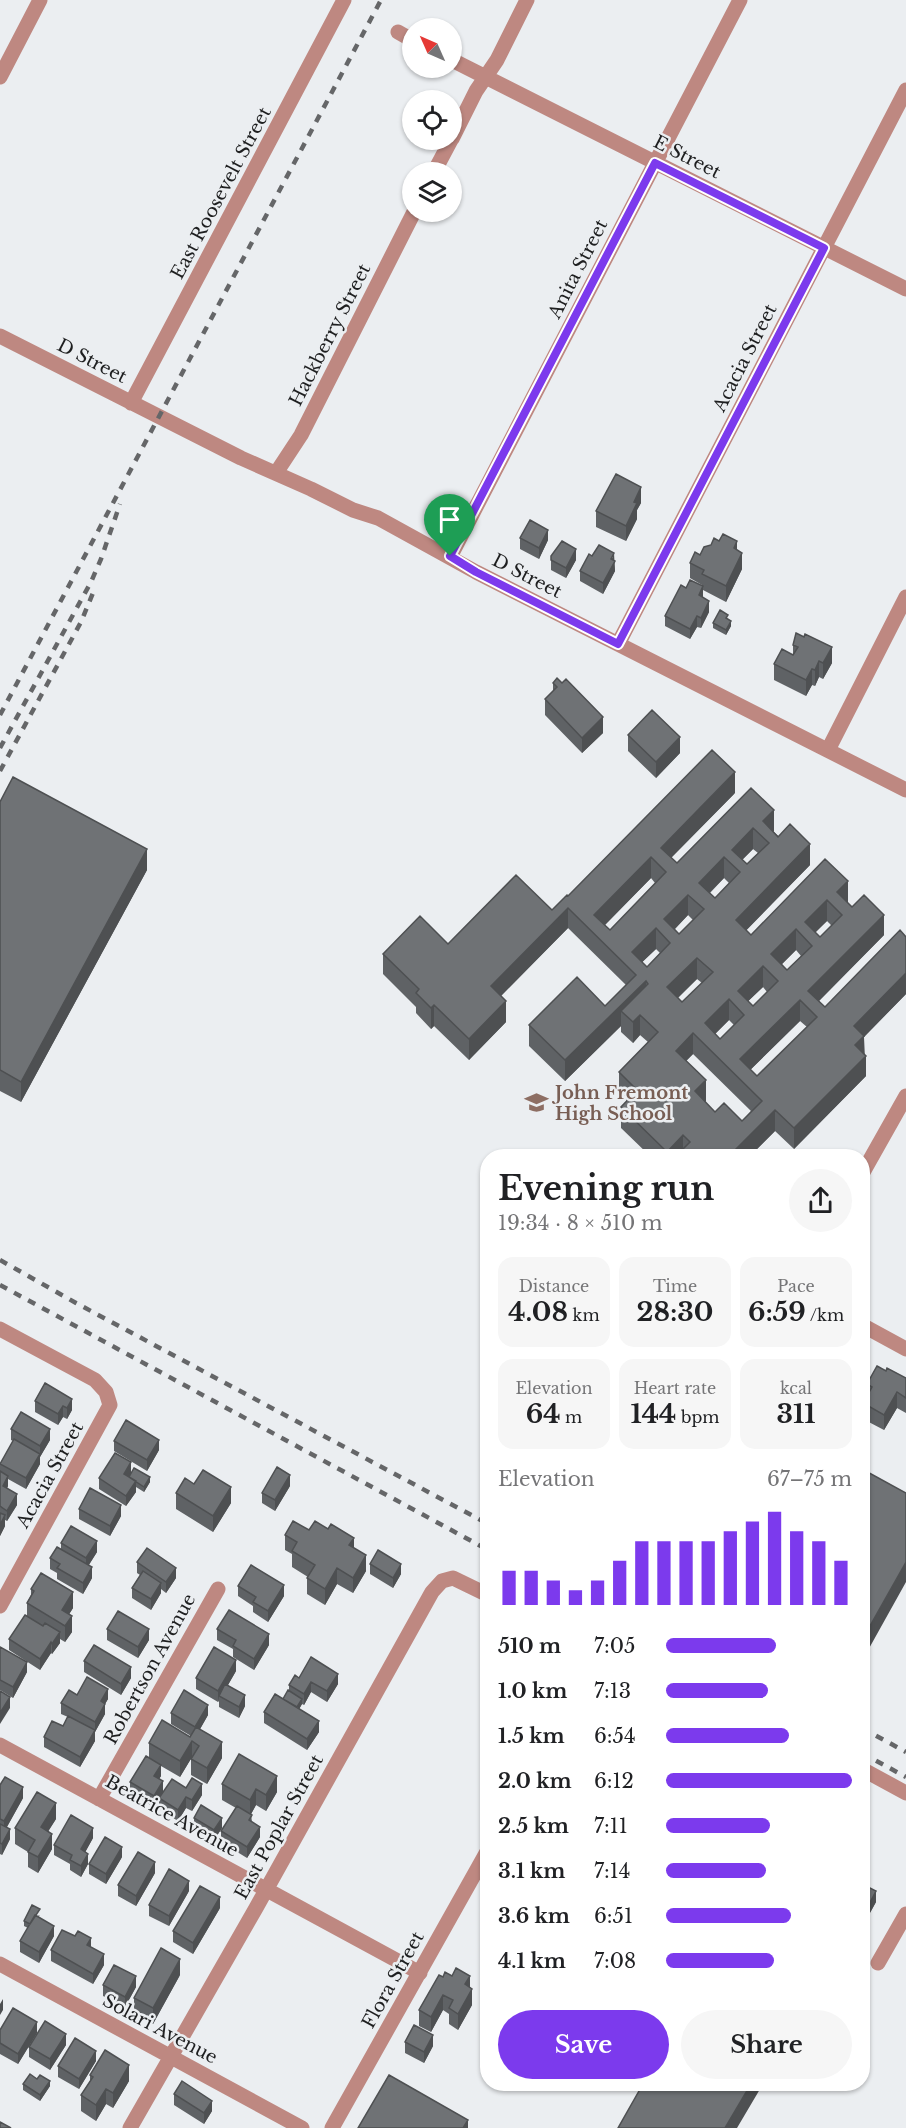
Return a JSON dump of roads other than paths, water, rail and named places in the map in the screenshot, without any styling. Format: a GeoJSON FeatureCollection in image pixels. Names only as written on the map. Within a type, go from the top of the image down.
{"type":"FeatureCollection","features":[{"type":"Feature","properties":{"kind":"street"},"geometry":{"type":"LineString","coordinates":[[0,77],[40,0]]}},
{"type":"Feature","properties":{"kind":"street"},"geometry":{"type":"LineString","coordinates":[[462,118],[476,91],[497,60],[526,0]]}},
{"type":"Feature","properties":{"kind":"street","name":"Anita Street"},"geometry":{"type":"LineString","coordinates":[[450,556],[740,0]]}},
{"type":"Feature","properties":{"kind":"street","name":"East Roosevelt Street"},"geometry":{"type":"LineString","coordinates":[[131,403],[341,1]]}},
{"type":"Feature","properties":{"kind":"street"},"geometry":{"type":"LineString","coordinates":[[398,32],[402,34]]}},
{"type":"Feature","properties":{"kind":"street","name":"E Street"},"geometry":{"type":"LineString","coordinates":[[462,65],[906,289]]}},
{"type":"Feature","properties":{"kind":"street","name":"Acacia Street"},"geometry":{"type":"LineString","coordinates":[[618,644],[906,90]]}},
{"type":"Feature","properties":{"kind":"street","name":"Hackberry Street"},"geometry":{"type":"LineString","coordinates":[[276,473],[301,435],[409,222]]}},
{"type":"Feature","properties":{"kind":"street","name":"D Street"},"geometry":{"type":"LineString","coordinates":[[0,336],[131,403],[352,510],[378,518],[476,572],[906,790]]}},
{"type":"Feature","properties":{"kind":"street"},"geometry":{"type":"LineString","coordinates":[[828,750],[906,597]]}},
{"type":"Feature","properties":{"kind":"street"},"geometry":{"type":"LineString","coordinates":[[870,1162],[902,1114],[906,1096]]}},
{"type":"Feature","properties":{"kind":"street","name":"Acacia Street"},"geometry":{"type":"LineString","coordinates":[[0,1329],[95,1380],[106,1392],[110,1405],[0,1606]]}},
{"type":"Feature","properties":{"kind":"street"},"geometry":{"type":"LineString","coordinates":[[870,1329],[906,1349]]}},
{"type":"Feature","properties":{"kind":"street","name":"East Poplar Street"},"geometry":{"type":"LineString","coordinates":[[130,2128],[432,1592],[442,1581],[453,1578],[480,1592]]}},
{"type":"Feature","properties":{"kind":"street","name":"Robertson Avenue"},"geometry":{"type":"LineString","coordinates":[[99,1799],[218,1589]]}},
{"type":"Feature","properties":{"kind":"street","name":"Beatrice Avenue"},"geometry":{"type":"LineString","coordinates":[[0,1745],[420,1973]]}},
{"type":"Feature","properties":{"kind":"street"},"geometry":{"type":"LineString","coordinates":[[870,1773],[906,1793]]}},
{"type":"Feature","properties":{"kind":"street","name":"Flora Street"},"geometry":{"type":"LineString","coordinates":[[332,2128],[480,1864]]}},
{"type":"Feature","properties":{"kind":"street"},"geometry":{"type":"LineString","coordinates":[[878,1964],[906,1914]]}},
{"type":"Feature","properties":{"kind":"street","name":"Solari Avenue"},"geometry":{"type":"LineString","coordinates":[[0,1964],[302,2128]]}},
{"type":"Feature","properties":{"kind":"railway"},"geometry":{"type":"LineString","coordinates":[[0,715],[381,0]]}},
{"type":"Feature","properties":{"kind":"railway"},"geometry":{"type":"LineString","coordinates":[[0,748],[91,582],[120,504]]}},
{"type":"Feature","properties":{"kind":"railway"},"geometry":{"type":"LineString","coordinates":[[0,771],[81,622],[95,588]]}},
{"type":"Feature","properties":{"kind":"railway"},"geometry":{"type":"LineString","coordinates":[[0,1260],[480,1520]]}},
{"type":"Feature","properties":{"kind":"railway"},"geometry":{"type":"LineString","coordinates":[[0,1285],[480,1546]]}},
{"type":"Feature","properties":{"kind":"railway"},"geometry":{"type":"LineString","coordinates":[[870,1732],[906,1752]]}},
{"type":"Feature","properties":{"kind":"railway"},"geometry":{"type":"LineString","coordinates":[[870,1757],[906,1777]]}},
{"type":"Feature","properties":{"kind":"place","name":"John Fremont High School"},"geometry":{"type":"Point","coordinates":[537,1103]}}]}
